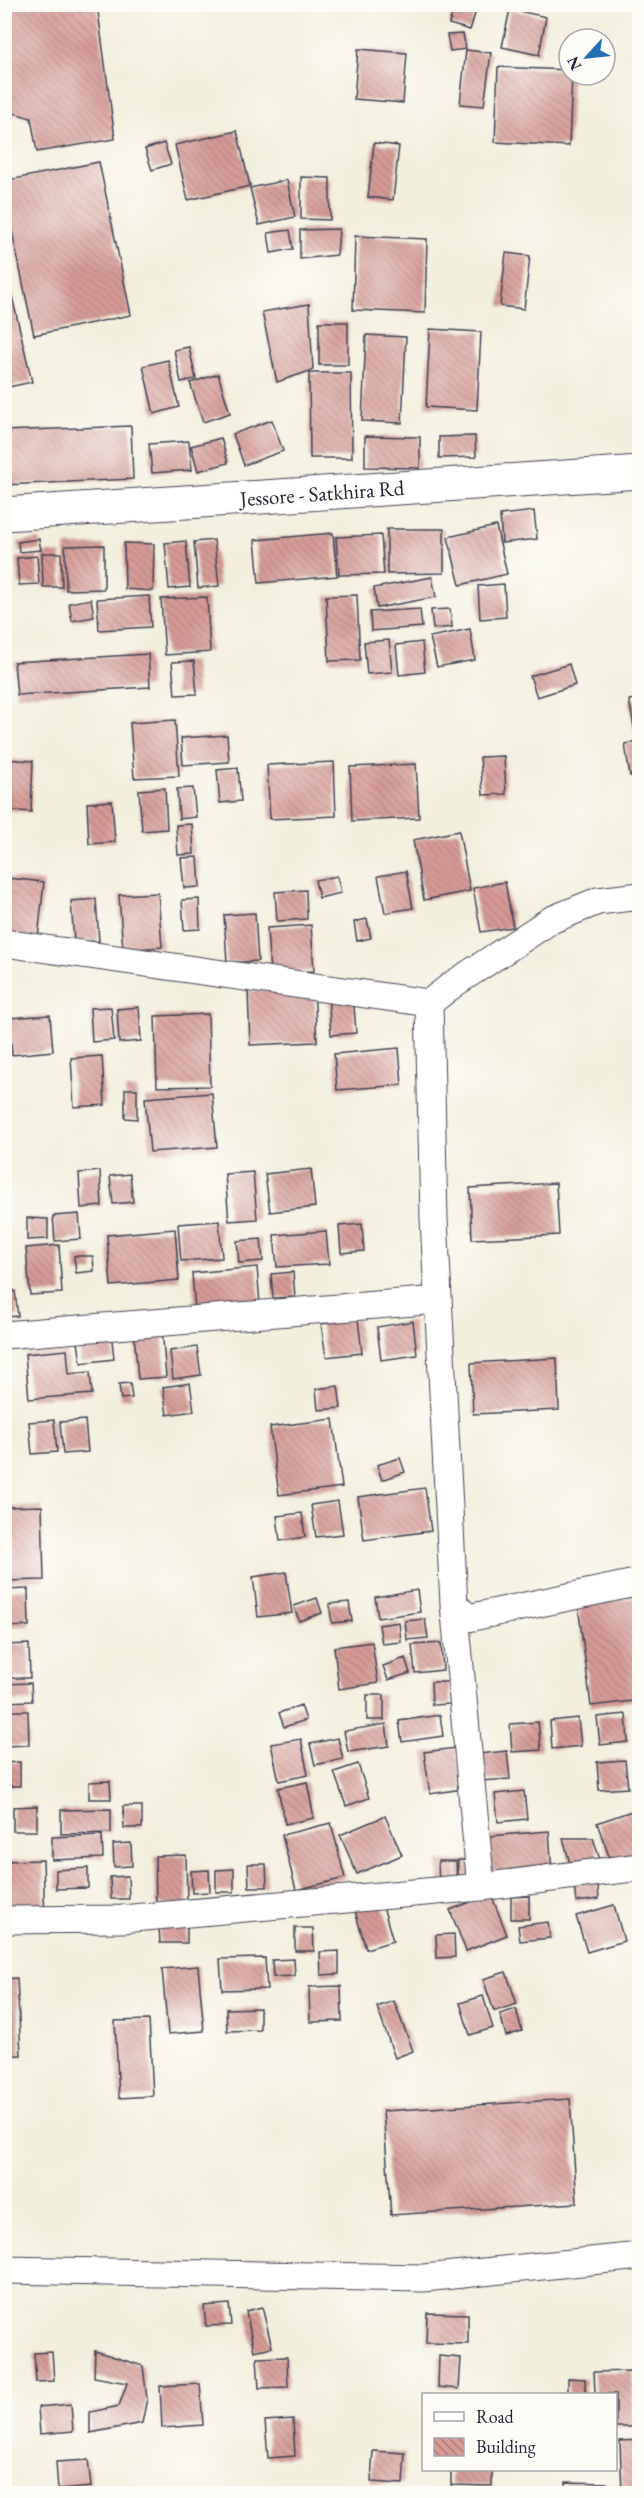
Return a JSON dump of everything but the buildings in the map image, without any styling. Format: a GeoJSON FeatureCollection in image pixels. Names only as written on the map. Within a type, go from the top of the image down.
{"type":"FeatureCollection","features":[{"type":"Feature","properties":{"kind":"main road","name":"Jessore - Satkhira Rd"},"geometry":{"type":"LineString","coordinates":[[4,514],[639,472]]}},
{"type":"Feature","properties":{"kind":"street"},"geometry":{"type":"LineString","coordinates":[[4,943],[429,1003],[455,983],[552,920],[598,901],[639,896]]}},
{"type":"Feature","properties":{"kind":"street"},"geometry":{"type":"LineString","coordinates":[[429,1003],[438,1300],[454,1604],[481,1887]]}},
{"type":"Feature","properties":{"kind":"street"},"geometry":{"type":"LineString","coordinates":[[4,1335],[438,1300]]}},
{"type":"Feature","properties":{"kind":"street"},"geometry":{"type":"LineString","coordinates":[[454,1604],[468,1618],[639,1582]]}},
{"type":"Feature","properties":{"kind":"street"},"geometry":{"type":"LineString","coordinates":[[4,1920],[122,1919],[481,1887],[639,1867]]}},
{"type":"Feature","properties":{"kind":"street"},"geometry":{"type":"LineString","coordinates":[[4,2271],[424,2278],[639,2256]]}}]}
